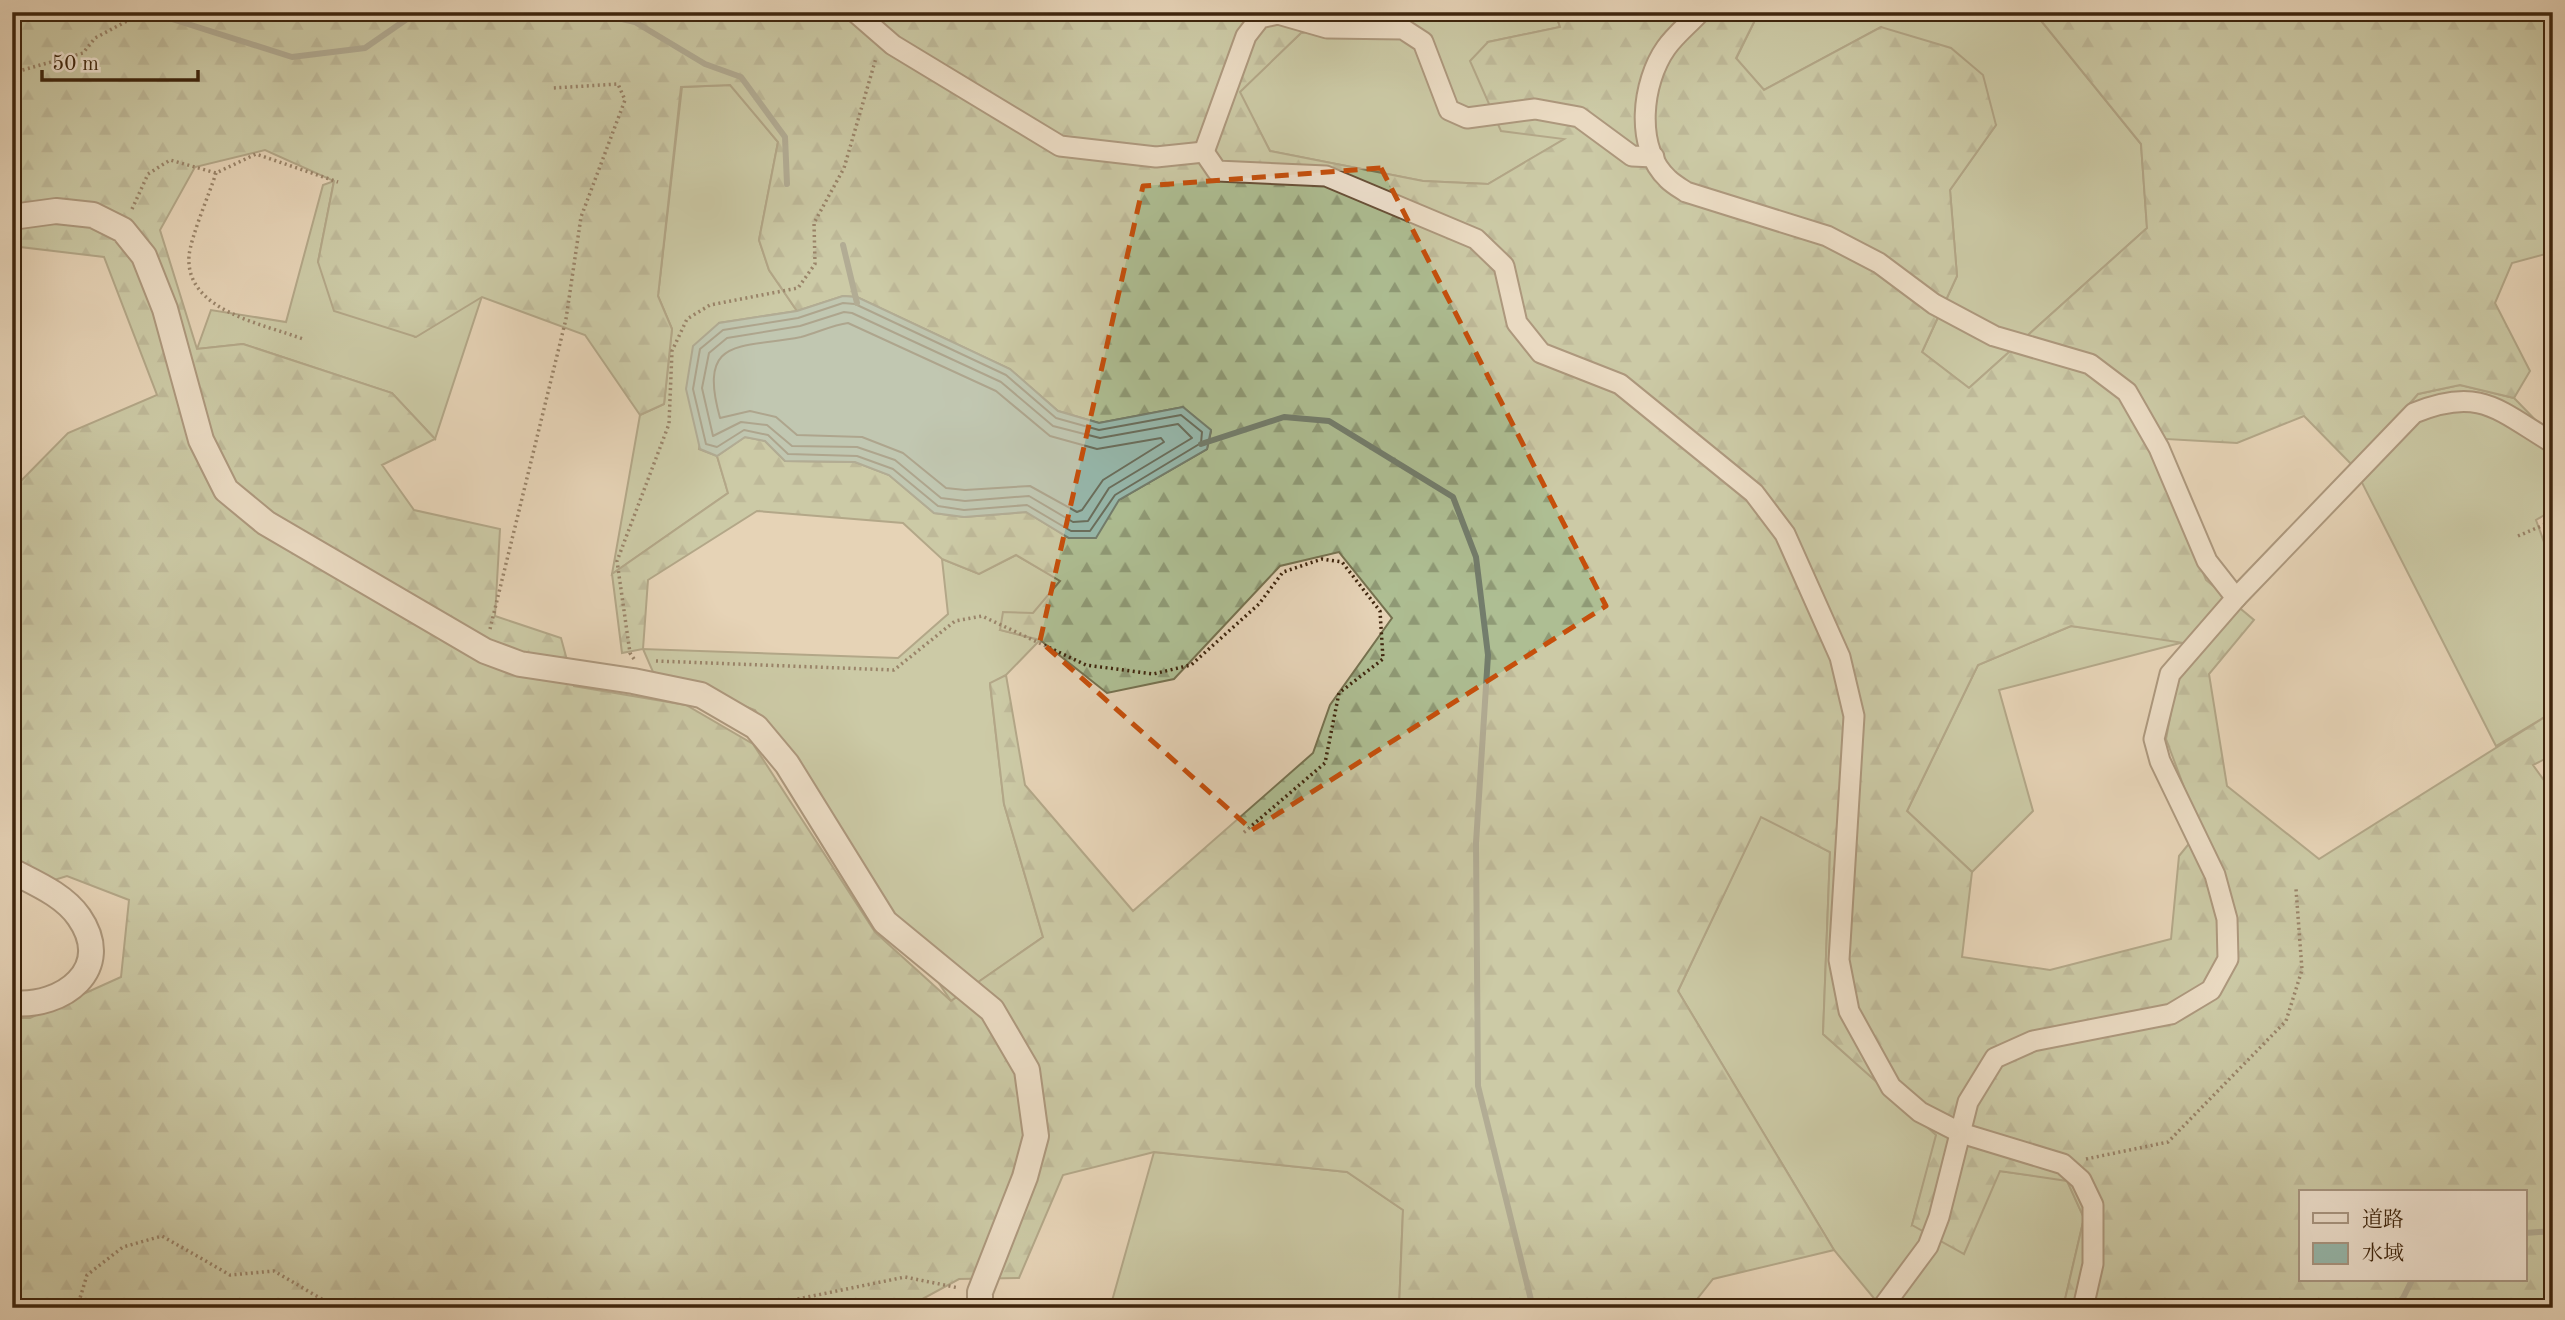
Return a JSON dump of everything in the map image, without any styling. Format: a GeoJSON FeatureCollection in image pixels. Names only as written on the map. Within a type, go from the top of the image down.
{"type":"FeatureCollection","features":[{"type":"Feature","properties":{"kind":"street"},"geometry":{"type":"LineString","coordinates":[[1700,12],[1666,48],[1647,86],[1646,127],[1654,157],[1667,179],[1686,192],[1827,236],[1879,263],[1934,304],[1994,336],[2090,363],[2127,392],[2159,448],[2207,561],[2236,598]]}},
{"type":"Feature","properties":{"kind":"street"},"geometry":{"type":"LineString","coordinates":[[1204,152],[1246,36],[1260,19],[1278,14],[1327,28],[1403,29],[1423,42],[1449,110],[1467,118],[1535,109],[1579,117],[1632,156],[1654,157]]}},
{"type":"Feature","properties":{"kind":"street"},"geometry":{"type":"LineString","coordinates":[[858,16],[893,45],[1060,146],[1156,157],[1204,152]]}},
{"type":"Feature","properties":{"kind":"street"},"geometry":{"type":"LineString","coordinates":[[1204,152],[1217,171],[1326,176],[1476,239],[1504,266],[1517,323],[1541,353],[1620,384],[1754,493],[1785,534],[1840,657],[1854,716],[1839,960],[1849,1011],[1891,1087],[1920,1112],[1961,1133],[2063,1164],[2081,1180],[2093,1205],[2093,1264],[2082,1308]]}},
{"type":"Feature","properties":{"kind":"street"},"geometry":{"type":"LineString","coordinates":[[12,216],[56,211],[93,215],[122,230],[144,256],[165,309],[201,440],[226,490],[266,523],[485,651],[520,664],[637,674],[701,695],[756,727],[787,764],[886,922],[992,1010],[1027,1070],[1036,1136],[1025,1177],[980,1300]]}},
{"type":"Feature","properties":{"kind":"street"},"geometry":{"type":"LineString","coordinates":[[1882,1308],[1928,1246],[1939,1217],[1968,1102],[1995,1058],[2033,1041],[2171,1014],[2210,990],[2228,959],[2227,919],[2215,875],[2160,761],[2154,739],[2170,674],[2236,598],[2414,413],[2440,402],[2484,401],[2553,443]]}},
{"type":"Feature","properties":{"kind":"street"},"geometry":{"type":"LineString","coordinates":[[12,871],[54,894],[79,916],[88,935],[90,956],[84,974],[73,989],[56,999],[33,1005],[12,1003]]}},
{"type":"Feature","properties":{"kind":"path"},"geometry":{"type":"LineString","coordinates":[[12,73],[83,53],[95,37],[144,12]]}},
{"type":"Feature","properties":{"kind":"path"},"geometry":{"type":"LineString","coordinates":[[858,16],[876,58],[844,168],[814,223],[815,264],[798,288],[710,305],[687,319],[672,351],[669,424],[617,561],[630,653],[637,674],[656,661],[894,670],[955,621],[982,616],[1086,665],[1153,674],[1191,665],[1259,604],[1283,572],[1322,559],[1342,562],[1380,611],[1383,659],[1339,694],[1325,762],[1242,834]]}},
{"type":"Feature","properties":{"kind":"path"},"geometry":{"type":"LineString","coordinates":[[485,651],[566,318],[581,217],[625,100],[618,84],[552,88]]}},
{"type":"Feature","properties":{"kind":"path"},"geometry":{"type":"LineString","coordinates":[[122,230],[148,174],[170,160],[216,173],[256,154],[338,182]]}},
{"type":"Feature","properties":{"kind":"path"},"geometry":{"type":"LineString","coordinates":[[216,173],[189,257],[197,286],[215,306],[303,339]]}},
{"type":"Feature","properties":{"kind":"path"},"geometry":{"type":"LineString","coordinates":[[2518,536],[2553,521]]}},
{"type":"Feature","properties":{"kind":"path"},"geometry":{"type":"LineString","coordinates":[[2063,1164],[2168,1142],[2286,1021],[2302,970],[2296,889]]}},
{"type":"Feature","properties":{"kind":"path"},"geometry":{"type":"LineString","coordinates":[[77,1308],[87,1275],[122,1247],[162,1237],[230,1275],[274,1271],[337,1308]]}},
{"type":"Feature","properties":{"kind":"path"},"geometry":{"type":"LineString","coordinates":[[778,1308],[788,1301],[905,1277],[980,1300]]}},
{"type":"Feature","properties":{"kind":"highlighted area"},"geometry":{"type":"Polygon","coordinates":[[[1381,168],[1606,606],[1252,830],[1040,641],[1143,186],[1381,168]]]}},
{"type":"Feature","properties":{"kind":"green space"},"geometry":{"type":"Polygon","coordinates":[[[12,12],[1334,12],[1331,27],[1301,33],[1240,92],[1270,151],[1423,181],[1488,184],[1564,139],[1501,131],[1470,61],[1488,42],[1560,27],[1555,12],[1759,12],[1736,58],[1764,90],[1881,27],[1951,48],[1983,75],[1996,125],[1950,190],[1957,276],[1922,352],[1969,388],[2147,228],[2141,144],[2034,12],[2553,12],[2553,252],[2512,263],[2495,303],[2530,371],[2514,398],[2460,385],[2418,394],[2354,467],[2304,416],[2237,443],[2149,438],[2206,580],[2254,620],[2209,674],[2227,786],[2319,859],[2553,712],[2553,755],[2533,765],[2553,793],[2553,1308],[2063,1308],[2084,1218],[2067,1181],[2000,1171],[1964,1254],[1912,1225],[1936,1135],[1823,1034],[1830,852],[1761,817],[1678,991],[1834,1250],[1713,1279],[1690,1308],[1399,1308],[1403,1210],[1347,1172],[1154,1152],[1063,1175],[1019,1278],[959,1279],[906,1308],[12,1308],[12,1018],[30,1018],[121,977],[129,900],[67,876],[12,893],[12,490],[68,433],[157,395],[104,257],[12,246],[12,12]],[[730,85],[681,87],[658,296],[672,329],[664,404],[640,415],[585,335],[482,297],[416,337],[334,311],[318,262],[334,181],[265,150],[195,167],[160,230],[197,349],[243,344],[392,393],[435,439],[382,465],[414,510],[500,529],[495,616],[561,638],[574,686],[686,705],[753,744],[875,932],[951,1001],[1043,937],[1004,804],[990,683],[1006,675],[1025,785],[1133,911],[1313,753],[1330,705],[1392,618],[1339,552],[1280,566],[1174,679],[1107,693],[1040,640],[1000,630],[1003,612],[1033,613],[1060,581],[1016,555],[979,574],[942,559],[903,523],[757,511],[648,580],[643,649],[622,653],[612,574],[728,493],[717,456],[745,437],[765,441],[785,461],[855,462],[889,475],[934,513],[964,517],[1026,512],[1069,538],[1119,500],[1207,449],[1211,431],[1183,407],[1099,423],[1058,411],[1010,369],[857,297],[843,296],[797,311],[769,270],[759,240],[778,142],[730,85]],[[2071,626],[1978,665],[1907,811],[1972,872],[1962,957],[2050,970],[2171,939],[2179,856],[2200,830],[2166,739],[2184,643],[2071,626]]]}},
{"type":"Feature","properties":{"kind":"green space"},"geometry":{"type":"Polygon","coordinates":[[[1334,12],[1555,12],[1560,27],[1488,42],[1565,139],[1488,184],[1423,181],[1270,151],[1239,92],[1301,33],[1331,27],[1334,12]]]}},
{"type":"Feature","properties":{"kind":"green space"},"geometry":{"type":"Polygon","coordinates":[[[1759,12],[2034,12],[2141,144],[2147,228],[1969,388],[1922,352],[1957,276],[1950,190],[1996,125],[1881,27],[1764,90],[1736,59],[1759,12]]]}},
{"type":"Feature","properties":{"kind":"green space"},"geometry":{"type":"Polygon","coordinates":[[[731,85],[778,142],[759,240],[769,270],[797,311],[719,323],[699,449],[717,456],[728,493],[612,574],[640,415],[664,404],[672,329],[658,296],[682,87],[731,85]]]}},
{"type":"Feature","properties":{"kind":"green space"},"geometry":{"type":"Polygon","coordinates":[[[334,181],[318,262],[415,337],[482,296],[435,439],[392,393],[243,344],[197,349],[211,310],[286,322],[323,185],[334,181]]]}},
{"type":"Feature","properties":{"kind":"green space"},"geometry":{"type":"Polygon","coordinates":[[[2460,385],[2514,398],[2553,438],[2553,510],[2536,520],[2553,567],[2553,712],[2496,746],[2354,467],[2418,394],[2460,385]]]}},
{"type":"Feature","properties":{"kind":"green space"},"geometry":{"type":"Polygon","coordinates":[[[1016,555],[1061,581],[1033,614],[1001,630],[1040,640],[1006,675],[990,684],[1004,804],[1043,937],[951,1001],[755,710],[653,672],[643,649],[898,658],[948,614],[942,559],[979,574],[1016,555]]]}},
{"type":"Feature","properties":{"kind":"green space"},"geometry":{"type":"Polygon","coordinates":[[[2071,626],[2184,642],[1999,690],[2033,811],[1972,872],[1907,811],[1978,665],[2071,626]]]}},
{"type":"Feature","properties":{"kind":"green space"},"geometry":{"type":"Polygon","coordinates":[[[1761,816],[1830,852],[1823,1034],[1937,1135],[1912,1225],[1999,1171],[2067,1180],[2084,1218],[2063,1308],[1882,1308],[1834,1250],[1678,991],[1761,816]]]}},
{"type":"Feature","properties":{"kind":"green space"},"geometry":{"type":"Polygon","coordinates":[[[1154,1152],[1347,1172],[1403,1210],[1399,1308],[1110,1308],[1154,1152]]]}},
{"type":"Feature","properties":{"kind":"water"},"geometry":{"type":"Polygon","coordinates":[[[843,296],[857,297],[1010,369],[1058,411],[1099,423],[1183,407],[1211,430],[1207,449],[1119,500],[1096,538],[1069,538],[1026,512],[964,517],[934,513],[889,475],[855,462],[785,461],[765,441],[745,437],[717,456],[700,449],[686,389],[693,346],[719,323],[797,311],[843,296]]]}},
{"type":"Feature","properties":{"kind":"waterway"},"geometry":{"type":"LineString","coordinates":[[150,12],[292,57],[365,48],[417,12]]}},
{"type":"Feature","properties":{"kind":"waterway"},"geometry":{"type":"LineString","coordinates":[[592,12],[635,22],[705,64],[741,77],[785,137],[787,184]]}},
{"type":"Feature","properties":{"kind":"waterway"},"geometry":{"type":"LineString","coordinates":[[843,245],[857,303]]}},
{"type":"Feature","properties":{"kind":"waterway"},"geometry":{"type":"LineString","coordinates":[[1201,444],[1284,417],[1329,421],[1453,497],[1476,557],[1488,655],[1476,843],[1478,1086],[1533,1308]]}},
{"type":"Feature","properties":{"kind":"waterway"},"geometry":{"type":"LineString","coordinates":[[2526,1233],[2553,1231]]}},
{"type":"Feature","properties":{"kind":"waterway"},"geometry":{"type":"LineString","coordinates":[[2394,1308],[2411,1282]]}}]}
